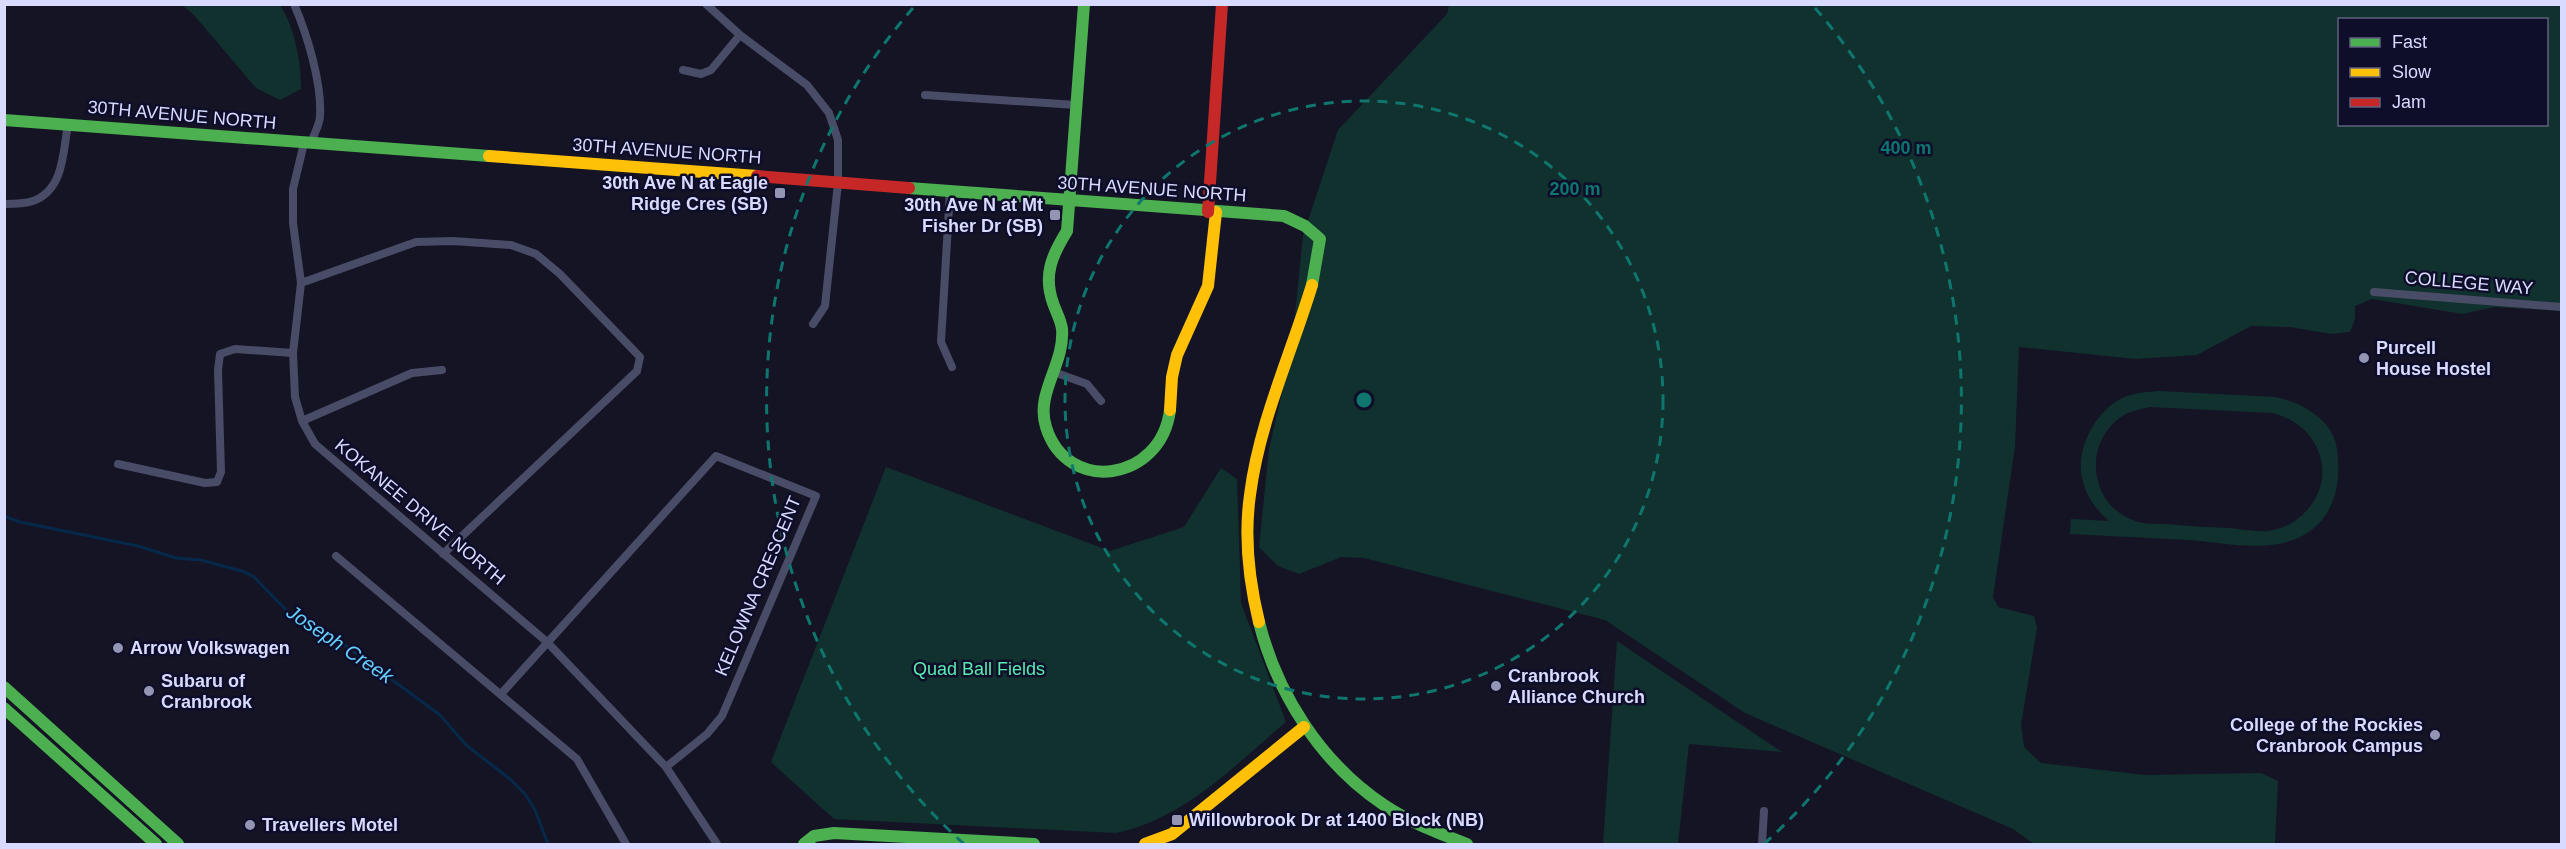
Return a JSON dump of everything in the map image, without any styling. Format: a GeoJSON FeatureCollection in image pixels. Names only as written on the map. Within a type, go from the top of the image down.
{"type":"FeatureCollection","features":[{"type":"Feature","properties":{"kind":"main road"},"geometry":{"type":"LineString","coordinates":[[1084,4],[1066,231],[1051,257],[1047,275],[1049,293],[1062,328],[1061,349],[1054,372],[1046,386],[1042,403],[1044,420],[1051,440],[1062,456],[1080,467],[1098,472],[1116,472],[1134,467],[1153,453],[1165,436],[1170,414],[1171,379],[1177,354],[1207,292],[1222,4]]}},
{"type":"Feature","properties":{"kind":"main road","name":"30TH AVENUE NORTH"},"geometry":{"type":"LineString","coordinates":[[4,120],[1284,216],[1305,225],[1320,239],[1320,255],[1305,311],[1258,449],[1247,513],[1248,551],[1255,610],[1282,688],[1304,727]]}},
{"type":"Feature","properties":{"kind":"main road"},"geometry":{"type":"LineString","coordinates":[[4,687],[178,844]]}},
{"type":"Feature","properties":{"kind":"main road"},"geometry":{"type":"LineString","coordinates":[[4,708],[156,844]]}},
{"type":"Feature","properties":{"kind":"main road"},"geometry":{"type":"LineString","coordinates":[[1146,844],[1172,834],[1304,727],[1336,763],[1374,798],[1424,829],[1467,844]]}},
{"type":"Feature","properties":{"kind":"main road"},"geometry":{"type":"LineString","coordinates":[[804,844],[814,836],[834,833],[1034,844]]}},
{"type":"Feature","properties":{"kind":"street","name":"KOKANEE DRIVE NORTH"},"geometry":{"type":"LineString","coordinates":[[294,4],[301,21],[318,86],[320,117],[308,143],[293,189],[293,223],[301,284],[292,353],[295,397],[302,421],[315,444],[547,642],[666,767],[717,844]]}},
{"type":"Feature","properties":{"kind":"street"},"geometry":{"type":"LineString","coordinates":[[706,4],[740,35],[807,85],[829,113],[838,140],[838,183],[825,306],[813,324]]}},
{"type":"Feature","properties":{"kind":"street"},"geometry":{"type":"LineString","coordinates":[[683,70],[701,74],[711,70],[740,35]]}},
{"type":"Feature","properties":{"kind":"street"},"geometry":{"type":"LineString","coordinates":[[925,95],[1076,105]]}},
{"type":"Feature","properties":{"kind":"street"},"geometry":{"type":"LineString","coordinates":[[4,204],[31,202],[46,195],[60,175],[68,124]]}},
{"type":"Feature","properties":{"kind":"street"},"geometry":{"type":"LineString","coordinates":[[950,191],[941,342],[952,367]]}},
{"type":"Feature","properties":{"kind":"street"},"geometry":{"type":"LineString","coordinates":[[301,284],[416,242],[453,241],[511,245],[536,255],[560,274],[640,357],[637,371],[443,554]]}},
{"type":"Feature","properties":{"kind":"street","name":"COLLEGE WAY"},"geometry":{"type":"LineString","coordinates":[[2374,292],[2562,307]]}},
{"type":"Feature","properties":{"kind":"street"},"geometry":{"type":"LineString","coordinates":[[118,464],[205,483],[217,482],[221,472],[218,370],[220,354],[235,349],[292,353]]}},
{"type":"Feature","properties":{"kind":"street"},"geometry":{"type":"LineString","coordinates":[[302,421],[412,373],[442,370]]}},
{"type":"Feature","properties":{"kind":"street"},"geometry":{"type":"LineString","coordinates":[[1054,372],[1087,384],[1101,401]]}},
{"type":"Feature","properties":{"kind":"street","name":"KELOWNA CRESCENT"},"geometry":{"type":"LineString","coordinates":[[547,642],[716,456],[816,496],[722,716],[707,734],[666,767]]}},
{"type":"Feature","properties":{"kind":"street"},"geometry":{"type":"LineString","coordinates":[[336,556],[577,759],[626,844]]}},
{"type":"Feature","properties":{"kind":"street"},"geometry":{"type":"LineString","coordinates":[[501,694],[547,642]]}},
{"type":"Feature","properties":{"kind":"street"},"geometry":{"type":"LineString","coordinates":[[1761,844],[1764,811]]}},
{"type":"Feature","properties":{"kind":"green space"},"geometry":{"type":"Polygon","coordinates":[[[182,5],[280,5],[290,24],[296,45],[301,89],[280,100],[256,88],[193,14],[182,5]]]}},
{"type":"Feature","properties":{"kind":"green space"},"geometry":{"type":"Polygon","coordinates":[[[1449,5],[2561,5],[2561,311],[2494,307],[2463,314],[2372,299],[2355,306],[2355,319],[2350,332],[2331,334],[2290,327],[2251,326],[2197,355],[2135,359],[2019,347],[2015,446],[1993,597],[1998,607],[2034,616],[2037,628],[2021,725],[2024,747],[2041,763],[2145,775],[2261,773],[2278,781],[2275,844],[2034,844],[2013,829],[1745,713],[1605,620],[1364,558],[1341,557],[1299,574],[1278,566],[1259,547],[1269,449],[1291,354],[1303,236],[1338,130],[1447,14],[1449,5]]]}},
{"type":"Feature","properties":{"kind":"green space"},"geometry":{"type":"Polygon","coordinates":[[[2159,391],[2275,397],[2295,403],[2314,414],[2329,429],[2337,449],[2337,484],[2327,513],[2305,534],[2290,541],[2262,546],[2070,534],[2071,519],[2109,521],[2090,498],[2081,470],[2084,446],[2095,423],[2112,404],[2122,398],[2159,391]],[[2150,407],[2124,415],[2106,432],[2097,453],[2097,476],[2105,498],[2116,510],[2141,523],[2259,531],[2269,531],[2290,524],[2306,511],[2317,495],[2322,479],[2322,462],[2316,446],[2306,431],[2291,420],[2272,413],[2150,407]]]}},
{"type":"Feature","properties":{"kind":"green space","name":"Quad Ball Fields"},"geometry":{"type":"Polygon","coordinates":[[[886,467],[1110,551],[1184,527],[1221,468],[1237,479],[1241,603],[1286,722],[1227,773],[1186,803],[1141,826],[1116,833],[834,819],[771,762],[886,467]]]}},
{"type":"Feature","properties":{"kind":"green space"},"geometry":{"type":"Polygon","coordinates":[[[1617,641],[1782,752],[1689,744],[1678,844],[1603,844],[1617,641]]]}},
{"type":"Feature","properties":{"kind":"waterway","name":"Joseph Creek"},"geometry":{"type":"LineString","coordinates":[[4,516],[20,522],[138,546],[176,558],[201,560],[245,572],[254,577],[291,615],[338,640],[440,715],[466,745],[510,779],[525,794],[535,810],[548,844]]}},
{"type":"Feature","properties":{"kind":"traffic: fast"},"geometry":{"type":"LineString","coordinates":[[1084,4],[1067,231],[1053,257],[1049,274],[1050,293],[1061,322],[1062,342],[1044,402],[1046,427],[1057,449],[1073,463],[1092,470],[1112,471],[1132,465],[1150,453],[1163,434],[1170,410]]}},
{"type":"Feature","properties":{"kind":"traffic: fast"},"geometry":{"type":"LineString","coordinates":[[4,120],[489,156]]}},
{"type":"Feature","properties":{"kind":"traffic: fast"},"geometry":{"type":"LineString","coordinates":[[909,188],[1284,216],[1305,226],[1320,239],[1312,285]]}},
{"type":"Feature","properties":{"kind":"traffic: fast"},"geometry":{"type":"LineString","coordinates":[[1259,622],[1277,675],[1290,700],[1305,725],[1340,769],[1361,788],[1403,817],[1467,844]]}},
{"type":"Feature","properties":{"kind":"traffic: fast"},"geometry":{"type":"LineString","coordinates":[[4,687],[178,844]]}},
{"type":"Feature","properties":{"kind":"traffic: fast"},"geometry":{"type":"LineString","coordinates":[[4,708],[156,844]]}},
{"type":"Feature","properties":{"kind":"traffic: fast"},"geometry":{"type":"LineString","coordinates":[[804,844],[814,836],[834,833],[1034,844]]}},
{"type":"Feature","properties":{"kind":"traffic: slow"},"geometry":{"type":"LineString","coordinates":[[489,156],[757,176]]}},
{"type":"Feature","properties":{"kind":"traffic: slow"},"geometry":{"type":"LineString","coordinates":[[1170,410],[1172,377],[1177,355],[1208,286],[1216,212]]}},
{"type":"Feature","properties":{"kind":"traffic: slow"},"geometry":{"type":"LineString","coordinates":[[1259,622],[1248,559],[1248,511],[1254,468],[1268,415],[1312,285]]}},
{"type":"Feature","properties":{"kind":"traffic: slow"},"geometry":{"type":"LineString","coordinates":[[1145,844],[1172,834],[1304,727]]}},
{"type":"Feature","properties":{"kind":"traffic: jam"},"geometry":{"type":"LineString","coordinates":[[1208,212],[1222,4]]}},
{"type":"Feature","properties":{"kind":"traffic: jam"},"geometry":{"type":"LineString","coordinates":[[757,176],[909,188]]}},
{"type":"Feature","properties":{"kind":"place","name":"30th Ave N at Eagle Ridge Cres (SB)"},"geometry":{"type":"Point","coordinates":[780,193]}},
{"type":"Feature","properties":{"kind":"place","name":"30th Ave N at Mt Fisher Dr (SB)"},"geometry":{"type":"Point","coordinates":[1055,215]}},
{"type":"Feature","properties":{"kind":"place","name":"Purcell House Hostel"},"geometry":{"type":"Point","coordinates":[2364,358]}},
{"type":"Feature","properties":{"kind":"place","name":"Arrow Volkswagen"},"geometry":{"type":"Point","coordinates":[118,648]}},
{"type":"Feature","properties":{"kind":"place","name":"Cranbrook Alliance Church"},"geometry":{"type":"Point","coordinates":[1496,686]}},
{"type":"Feature","properties":{"kind":"place","name":"Subaru of Cranbrook"},"geometry":{"type":"Point","coordinates":[149,691]}},
{"type":"Feature","properties":{"kind":"place","name":"College of the Rockies Cranbrook Campus"},"geometry":{"type":"Point","coordinates":[2435,735]}},
{"type":"Feature","properties":{"kind":"place","name":"Willowbrook Dr at 1400 Block (NB)"},"geometry":{"type":"Point","coordinates":[1177,820]}},
{"type":"Feature","properties":{"kind":"place","name":"Travellers Motel"},"geometry":{"type":"Point","coordinates":[250,825]}}]}
